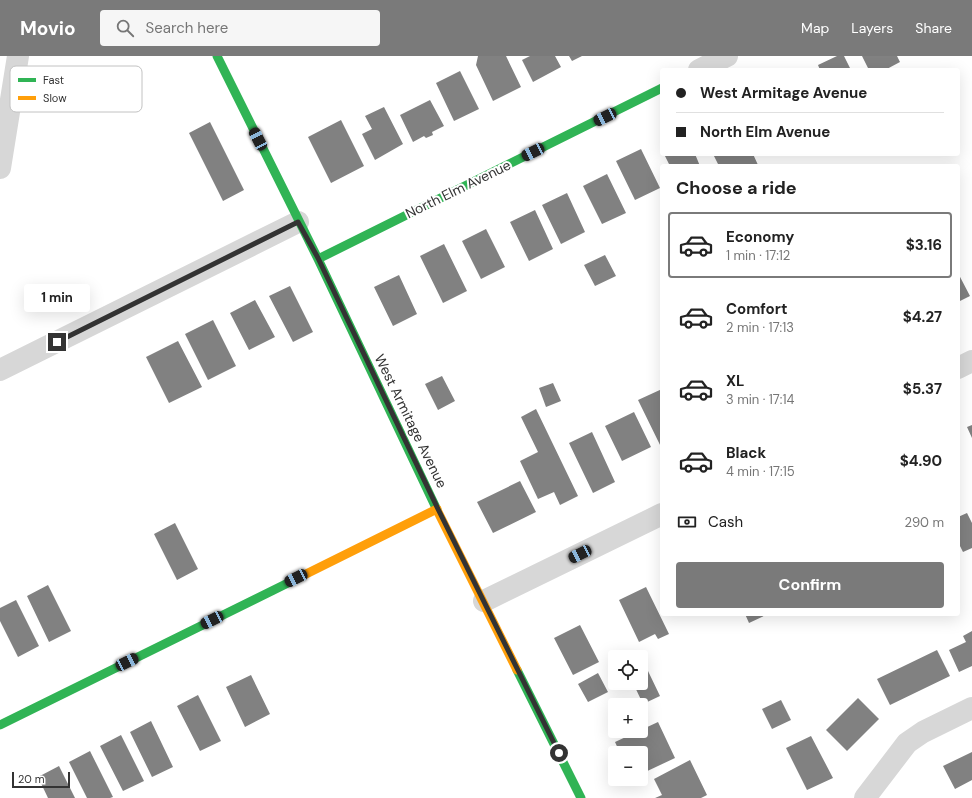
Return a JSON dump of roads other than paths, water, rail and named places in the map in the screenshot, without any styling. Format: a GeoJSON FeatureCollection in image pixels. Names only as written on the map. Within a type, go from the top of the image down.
{"type":"FeatureCollection","features":[{"type":"Feature","properties":{"kind":"street"},"geometry":{"type":"LineString","coordinates":[[16,66],[18,56]]}},
{"type":"Feature","properties":{"kind":"street","name":"West Armitage Avenue"},"geometry":{"type":"LineString","coordinates":[[217,56],[298,222],[318,258],[577,797]]}},
{"type":"Feature","properties":{"kind":"street"},"geometry":{"type":"LineString","coordinates":[[703,68],[727,56]]}},
{"type":"Feature","properties":{"kind":"street","name":"North Elm Avenue"},"geometry":{"type":"LineString","coordinates":[[318,258],[660,89]]}},
{"type":"Feature","properties":{"kind":"street"},"geometry":{"type":"LineString","coordinates":[[0,168],[10,106]]}},
{"type":"Feature","properties":{"kind":"street"},"geometry":{"type":"LineString","coordinates":[[0,370],[298,222]]}},
{"type":"Feature","properties":{"kind":"street"},"geometry":{"type":"LineString","coordinates":[[960,367],[972,361]]}},
{"type":"Feature","properties":{"kind":"street"},"geometry":{"type":"LineString","coordinates":[[0,725],[438,509]]}},
{"type":"Feature","properties":{"kind":"street"},"geometry":{"type":"LineString","coordinates":[[484,601],[660,515]]}},
{"type":"Feature","properties":{"kind":"street"},"geometry":{"type":"LineString","coordinates":[[865,798],[907,743],[923,732],[972,708]]}}]}
